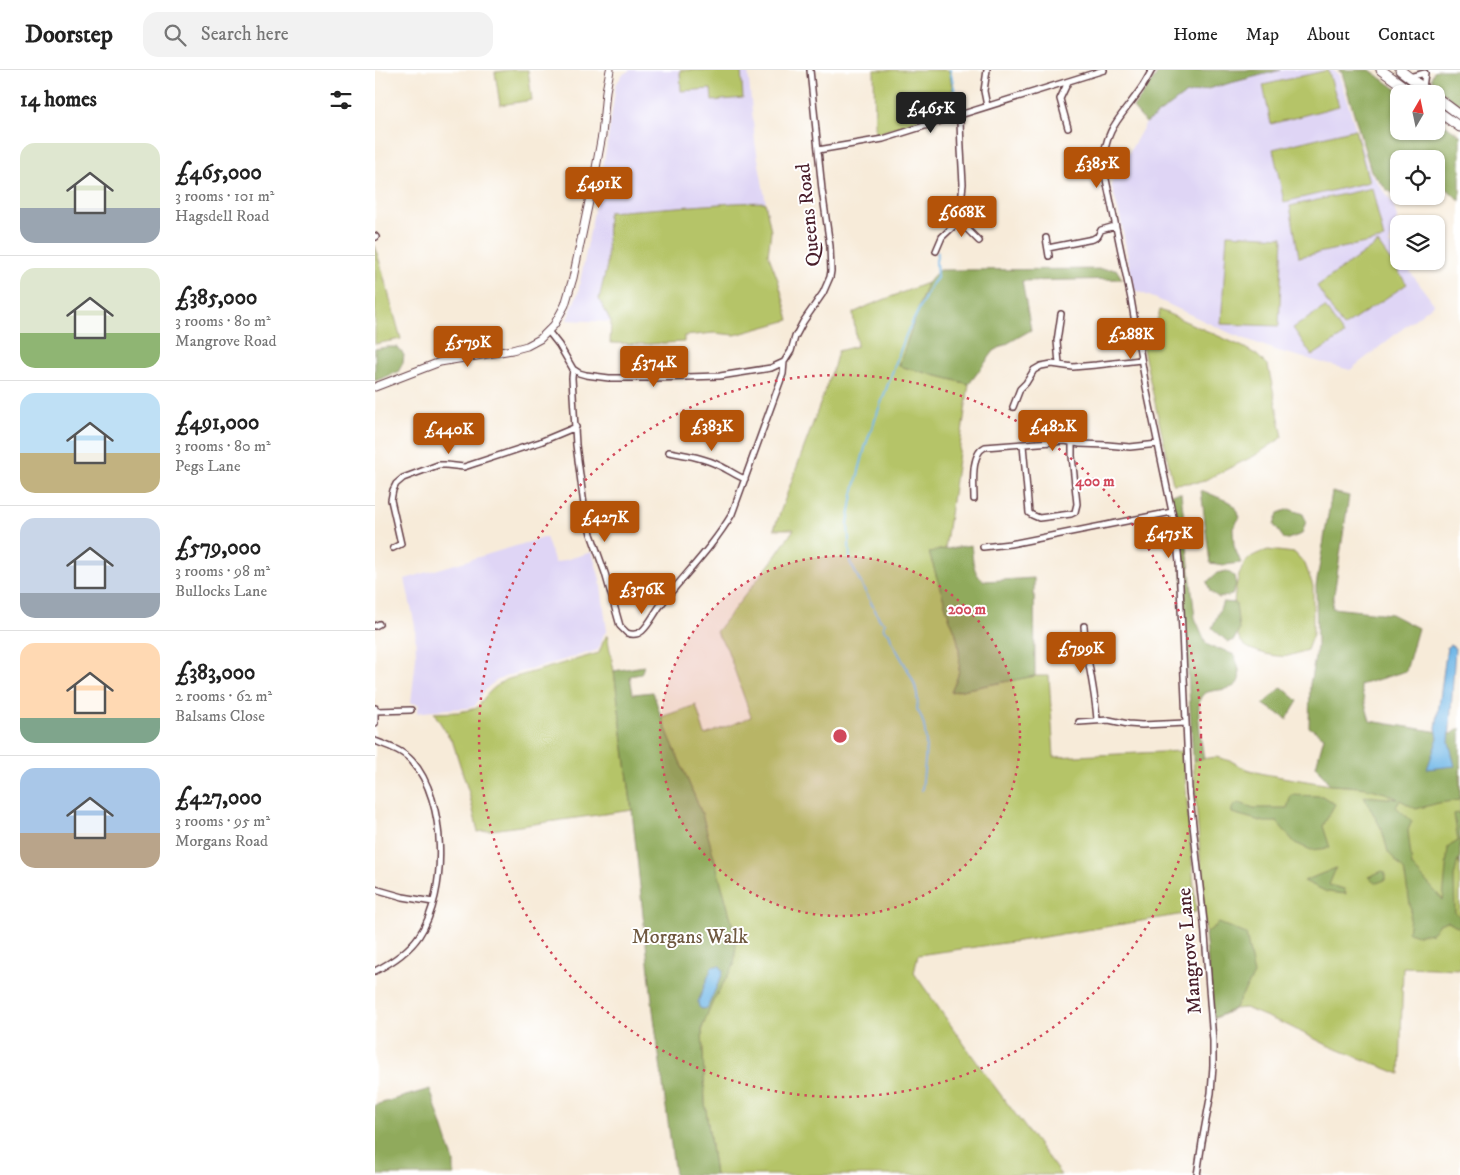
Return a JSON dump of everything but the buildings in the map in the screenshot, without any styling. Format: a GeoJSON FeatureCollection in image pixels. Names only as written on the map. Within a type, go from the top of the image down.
{"type":"FeatureCollection","features":[{"type":"Feature","properties":{"kind":"highway"},"geometry":{"type":"LineString","coordinates":[[1381,70],[1402,85]]}},
{"type":"Feature","properties":{"kind":"highway"},"geometry":{"type":"LineString","coordinates":[[1400,70],[1419,85]]}},
{"type":"Feature","properties":{"kind":"highway"},"geometry":{"type":"LineString","coordinates":[[1445,103],[1460,114]]}},
{"type":"Feature","properties":{"kind":"highway"},"geometry":{"type":"LineString","coordinates":[[1445,116],[1460,127]]}},
{"type":"Feature","properties":{"kind":"main road"},"geometry":{"type":"LineString","coordinates":[[375,387],[440,362],[527,346],[540,339],[554,325],[561,313],[573,278],[602,135],[610,70]]}},
{"type":"Feature","properties":{"kind":"street","name":"Queens Road"},"geometry":{"type":"LineString","coordinates":[[576,427],[581,490],[591,534],[605,573],[620,626],[627,633],[639,633],[646,627],[732,514],[783,374],[784,362],[791,351],[803,322],[823,293],[830,277],[831,246],[822,190],[810,70]]}},
{"type":"Feature","properties":{"kind":"street"},"geometry":{"type":"LineString","coordinates":[[987,70],[984,91],[987,106]]}},
{"type":"Feature","properties":{"kind":"street"},"geometry":{"type":"LineString","coordinates":[[818,150],[883,139],[1104,70]]}},
{"type":"Feature","properties":{"kind":"street","name":"Mangrove Lane"},"geometry":{"type":"LineString","coordinates":[[1152,70],[1142,88],[1109,134],[1103,155],[1103,165],[1131,299],[1178,549],[1189,790],[1204,922],[1213,1042],[1211,1093],[1197,1175]]}},
{"type":"Feature","properties":{"kind":"street"},"geometry":{"type":"LineString","coordinates":[[1409,77],[1427,71]]}},
{"type":"Feature","properties":{"kind":"street"},"geometry":{"type":"LineString","coordinates":[[1424,85],[1427,71]]}},
{"type":"Feature","properties":{"kind":"street"},"geometry":{"type":"LineString","coordinates":[[1068,82],[1061,99],[1068,128]]}},
{"type":"Feature","properties":{"kind":"street"},"geometry":{"type":"LineString","coordinates":[[936,251],[942,237],[959,221],[963,184],[961,121],[959,115]]}},
{"type":"Feature","properties":{"kind":"street"},"geometry":{"type":"LineString","coordinates":[[959,221],[979,241]]}},
{"type":"Feature","properties":{"kind":"street"},"geometry":{"type":"LineString","coordinates":[[1048,248],[1093,240],[1101,230],[1115,226]]}},
{"type":"Feature","properties":{"kind":"street"},"geometry":{"type":"LineString","coordinates":[[1046,238],[1049,256]]}},
{"type":"Feature","properties":{"kind":"street"},"geometry":{"type":"LineString","coordinates":[[1059,364],[1057,341],[1061,314]]}},
{"type":"Feature","properties":{"kind":"street"},"geometry":{"type":"LineString","coordinates":[[548,331],[559,344],[573,369],[586,375],[609,378],[720,376],[753,372],[771,368],[784,362]]}},
{"type":"Feature","properties":{"kind":"street"},"geometry":{"type":"LineString","coordinates":[[1013,407],[1020,389],[1026,383],[1033,370],[1046,364],[1089,366],[1141,360]]}},
{"type":"Feature","properties":{"kind":"street"},"geometry":{"type":"LineString","coordinates":[[393,548],[401,544],[392,506],[392,495],[396,484],[403,478],[438,466],[463,467],[541,442],[576,427],[573,369]]}},
{"type":"Feature","properties":{"kind":"street"},"geometry":{"type":"LineString","coordinates":[[974,499],[974,470],[979,451],[985,447],[1065,441],[1080,444],[1130,447],[1158,444]]}},
{"type":"Feature","properties":{"kind":"street"},"geometry":{"type":"LineString","coordinates":[[1023,445],[1029,512],[1039,518],[1071,514],[1076,509],[1072,442]]}},
{"type":"Feature","properties":{"kind":"street"},"geometry":{"type":"LineString","coordinates":[[669,452],[712,462],[745,479]]}},
{"type":"Feature","properties":{"kind":"street"},"geometry":{"type":"LineString","coordinates":[[983,547],[1010,544],[1172,512]]}},
{"type":"Feature","properties":{"kind":"street"},"geometry":{"type":"LineString","coordinates":[[1084,626],[1087,659],[1097,720]]}},
{"type":"Feature","properties":{"kind":"street"},"geometry":{"type":"LineString","coordinates":[[375,723],[375,710],[411,710]]}},
{"type":"Feature","properties":{"kind":"street"},"geometry":{"type":"LineString","coordinates":[[1079,722],[1115,720],[1135,725],[1186,723]]}},
{"type":"Feature","properties":{"kind":"street"},"geometry":{"type":"LineString","coordinates":[[375,741],[403,753],[419,769],[429,788],[439,841],[439,870],[433,902],[424,928],[414,943],[399,958],[375,971]]}},
{"type":"Feature","properties":{"kind":"street"},"geometry":{"type":"LineString","coordinates":[[375,890],[403,898],[433,902]]}},
{"type":"Feature","properties":{"kind":"shaded area"},"geometry":{"type":"Polygon","coordinates":[[[630,70],[748,70],[755,142],[771,231],[768,254],[778,280],[789,320],[735,335],[714,333],[684,336],[684,342],[648,344],[610,343],[611,322],[567,320],[578,293],[607,145],[616,85],[622,75],[630,70]]]}},
{"type":"Feature","properties":{"kind":"shaded area"},"geometry":{"type":"Polygon","coordinates":[[[1261,70],[1333,70],[1339,75],[1369,171],[1390,200],[1390,205],[1393,205],[1396,215],[1390,215],[1390,270],[1409,270],[1434,304],[1350,370],[1278,351],[1232,334],[1134,290],[1121,221],[1111,184],[1146,123],[1195,77],[1261,70]]]}},
{"type":"Feature","properties":{"kind":"shaded area"},"geometry":{"type":"Polygon","coordinates":[[[546,537],[555,563],[592,552],[600,579],[607,631],[598,650],[507,676],[496,681],[488,687],[475,706],[417,713],[419,704],[411,703],[416,657],[415,626],[405,579],[546,537]]]}},
{"type":"Feature","properties":{"kind":"green space"},"geometry":{"type":"Polygon","coordinates":[[[528,70],[532,100],[500,105],[495,72],[528,70]]]}},
{"type":"Feature","properties":{"kind":"green space"},"geometry":{"type":"Polygon","coordinates":[[[680,70],[741,70],[743,98],[712,101],[711,89],[681,91],[680,70]]]}},
{"type":"Feature","properties":{"kind":"green space"},"geometry":{"type":"Polygon","coordinates":[[[874,70],[949,70],[956,108],[875,134],[874,70]]]}},
{"type":"Feature","properties":{"kind":"green space"},"geometry":{"type":"Polygon","coordinates":[[[1160,70],[1281,70],[1184,95],[1146,123],[1133,108],[1160,70]]]}},
{"type":"Feature","properties":{"kind":"green space"},"geometry":{"type":"Polygon","coordinates":[[[1328,70],[1339,106],[1271,124],[1263,85],[1328,70]]]}},
{"type":"Feature","properties":{"kind":"green space"},"geometry":{"type":"Polygon","coordinates":[[[1338,70],[1370,70],[1391,85],[1390,140],[1445,140],[1445,124],[1460,135],[1460,201],[1445,187],[1445,150],[1390,150],[1390,192],[1387,190],[1371,171],[1342,73],[1338,70]]]}},
{"type":"Feature","properties":{"kind":"green space"},"geometry":{"type":"Polygon","coordinates":[[[1460,70],[1460,106],[1445,94],[1445,85],[1435,85],[1431,78],[1434,71],[1460,70]]]}},
{"type":"Feature","properties":{"kind":"green space"},"geometry":{"type":"Polygon","coordinates":[[[1355,129],[1369,182],[1284,202],[1273,149],[1355,129]]]}},
{"type":"Feature","properties":{"kind":"green space"},"geometry":{"type":"Polygon","coordinates":[[[1372,188],[1384,239],[1299,257],[1290,206],[1372,188]]]}},
{"type":"Feature","properties":{"kind":"green space"},"geometry":{"type":"Polygon","coordinates":[[[765,202],[771,231],[768,254],[778,280],[789,320],[735,335],[714,333],[684,336],[684,342],[648,344],[610,343],[611,322],[599,299],[607,265],[608,212],[765,202]]]}},
{"type":"Feature","properties":{"kind":"green space"},"geometry":{"type":"Polygon","coordinates":[[[1227,234],[1283,237],[1279,326],[1221,324],[1227,234]]]}},
{"type":"Feature","properties":{"kind":"green space"},"geometry":{"type":"Polygon","coordinates":[[[1378,243],[1390,260],[1390,270],[1397,270],[1407,284],[1343,327],[1317,286],[1378,243]]]}},
{"type":"Feature","properties":{"kind":"green space"},"geometry":{"type":"Polygon","coordinates":[[[375,245],[401,339],[375,344],[375,245]]]}},
{"type":"Feature","properties":{"kind":"green space"},"geometry":{"type":"Polygon","coordinates":[[[1116,269],[1122,279],[1022,281],[1031,330],[994,351],[969,384],[899,366],[927,283],[939,270],[1116,269]]]}},
{"type":"Feature","properties":{"kind":"green space"},"geometry":{"type":"Polygon","coordinates":[[[927,283],[899,366],[969,384],[945,549],[929,552],[958,644],[959,670],[951,692],[1035,676],[1049,676],[1054,757],[1183,751],[1196,912],[1026,940],[918,955],[914,973],[986,1075],[1061,1175],[715,1175],[705,1103],[702,1028],[736,944],[702,814],[661,717],[696,705],[705,735],[751,717],[727,649],[716,632],[772,561],[794,529],[774,529],[838,351],[857,346],[853,313],[927,283]]]}},
{"type":"Feature","properties":{"kind":"green space"},"geometry":{"type":"Polygon","coordinates":[[[1325,307],[1344,335],[1312,356],[1293,328],[1325,307]]]}},
{"type":"Feature","properties":{"kind":"green space"},"geometry":{"type":"Polygon","coordinates":[[[1160,310],[1243,347],[1257,355],[1268,366],[1283,437],[1254,456],[1201,482],[1173,484],[1141,340],[1149,338],[1152,327],[1155,327],[1160,310]]]}},
{"type":"Feature","properties":{"kind":"green space"},"geometry":{"type":"Polygon","coordinates":[[[397,347],[404,355],[403,363],[398,372],[375,381],[375,349],[397,347]]]}},
{"type":"Feature","properties":{"kind":"green space"},"geometry":{"type":"Polygon","coordinates":[[[1201,490],[1232,503],[1240,517],[1233,528],[1234,546],[1241,563],[1224,565],[1210,563],[1201,490]]]}},
{"type":"Feature","properties":{"kind":"green space"},"geometry":{"type":"Polygon","coordinates":[[[1332,492],[1349,496],[1332,608],[1391,614],[1418,628],[1406,671],[1360,685],[1370,721],[1452,734],[1460,728],[1460,800],[1416,809],[1400,800],[1396,807],[1412,821],[1408,830],[1412,866],[1443,900],[1448,847],[1458,841],[1454,814],[1460,812],[1460,866],[1458,860],[1454,877],[1455,913],[1460,916],[1460,928],[1448,921],[1439,924],[1432,933],[1417,935],[1408,932],[1411,910],[1404,870],[1388,852],[1382,830],[1364,796],[1398,799],[1373,790],[1330,785],[1316,766],[1324,737],[1309,727],[1310,684],[1317,647],[1316,586],[1332,492]]]}},
{"type":"Feature","properties":{"kind":"green space"},"geometry":{"type":"Polygon","coordinates":[[[1181,493],[1195,618],[1206,643],[1213,648],[1221,649],[1234,655],[1239,670],[1239,680],[1235,685],[1206,693],[1201,697],[1199,702],[1199,718],[1204,759],[1193,760],[1180,533],[1170,494],[1181,493]]]}},
{"type":"Feature","properties":{"kind":"green space"},"geometry":{"type":"Polygon","coordinates":[[[1289,509],[1303,514],[1306,521],[1302,534],[1285,540],[1274,525],[1278,513],[1289,509]]]}},
{"type":"Feature","properties":{"kind":"green space"},"geometry":{"type":"Polygon","coordinates":[[[971,545],[975,570],[985,581],[1034,578],[1035,676],[951,692],[959,670],[958,644],[929,552],[971,545]]]}},
{"type":"Feature","properties":{"kind":"green space"},"geometry":{"type":"Polygon","coordinates":[[[1268,550],[1295,553],[1305,564],[1313,586],[1313,634],[1307,650],[1288,656],[1265,654],[1248,648],[1239,638],[1236,628],[1234,617],[1235,592],[1241,571],[1250,558],[1268,550]]]}},
{"type":"Feature","properties":{"kind":"green space"},"geometry":{"type":"Polygon","coordinates":[[[1227,571],[1234,576],[1236,585],[1232,595],[1219,598],[1210,591],[1207,582],[1217,573],[1227,571]]]}},
{"type":"Feature","properties":{"kind":"green space"},"geometry":{"type":"Polygon","coordinates":[[[1223,602],[1236,603],[1239,630],[1234,640],[1228,642],[1212,628],[1223,602]]]}},
{"type":"Feature","properties":{"kind":"green space"},"geometry":{"type":"Polygon","coordinates":[[[607,635],[614,671],[632,810],[478,832],[469,793],[453,743],[434,713],[459,712],[477,708],[489,692],[505,680],[599,653],[607,635]]]}},
{"type":"Feature","properties":{"kind":"green space","name":"Morgans Walk"},"geometry":{"type":"Polygon","coordinates":[[[644,666],[641,674],[630,676],[633,694],[653,692],[661,717],[702,814],[736,944],[734,965],[713,1001],[702,1028],[705,1103],[715,1175],[675,1175],[653,1010],[632,810],[614,671],[644,666]]]}},
{"type":"Feature","properties":{"kind":"green space"},"geometry":{"type":"Polygon","coordinates":[[[1282,687],[1298,701],[1287,719],[1263,704],[1282,687]]]}},
{"type":"Feature","properties":{"kind":"green space"},"geometry":{"type":"Polygon","coordinates":[[[1216,757],[1264,774],[1330,785],[1362,787],[1460,765],[1460,969],[1403,967],[1400,1074],[1329,1046],[1287,1025],[1245,1008],[1234,1009],[1212,1020],[1193,760],[1216,757]]]}},
{"type":"Feature","properties":{"kind":"green space"},"geometry":{"type":"Polygon","coordinates":[[[1291,795],[1322,796],[1335,804],[1323,826],[1330,848],[1311,850],[1295,843],[1277,822],[1264,822],[1232,813],[1233,806],[1239,803],[1254,808],[1287,808],[1291,795]]]}},
{"type":"Feature","properties":{"kind":"green space"},"geometry":{"type":"Polygon","coordinates":[[[1336,868],[1329,885],[1344,889],[1346,894],[1327,892],[1304,881],[1336,868]]]}},
{"type":"Feature","properties":{"kind":"green space"},"geometry":{"type":"Polygon","coordinates":[[[1382,871],[1385,872],[1385,880],[1377,883],[1368,877],[1382,871]]]}},
{"type":"Feature","properties":{"kind":"green space"},"geometry":{"type":"Polygon","coordinates":[[[1219,923],[1246,934],[1254,975],[1234,1009],[1214,1018],[1205,934],[1219,923]]]}},
{"type":"Feature","properties":{"kind":"green space"},"geometry":{"type":"Polygon","coordinates":[[[430,1089],[454,1162],[454,1175],[375,1175],[375,1105],[430,1089]]]}},
{"type":"Feature","properties":{"kind":"water"},"geometry":{"type":"Polygon","coordinates":[[[1450,645],[1455,648],[1449,742],[1455,766],[1427,769],[1438,738],[1436,728],[1447,647],[1450,645]]]}},
{"type":"Feature","properties":{"kind":"water"},"geometry":{"type":"Polygon","coordinates":[[[720,966],[723,971],[722,975],[707,1008],[702,1009],[699,1007],[698,1002],[712,967],[720,966]]]}},
{"type":"Feature","properties":{"kind":"waterway"},"geometry":{"type":"LineString","coordinates":[[950,70],[957,101]]}},
{"type":"Feature","properties":{"kind":"waterway"},"geometry":{"type":"LineString","coordinates":[[922,790],[926,738],[922,718],[917,709],[918,698],[916,689],[889,633],[884,630],[883,625],[885,623],[880,620],[850,562],[848,523],[853,494],[866,444],[906,335],[931,285],[937,278],[936,261],[938,252]]}}]}
